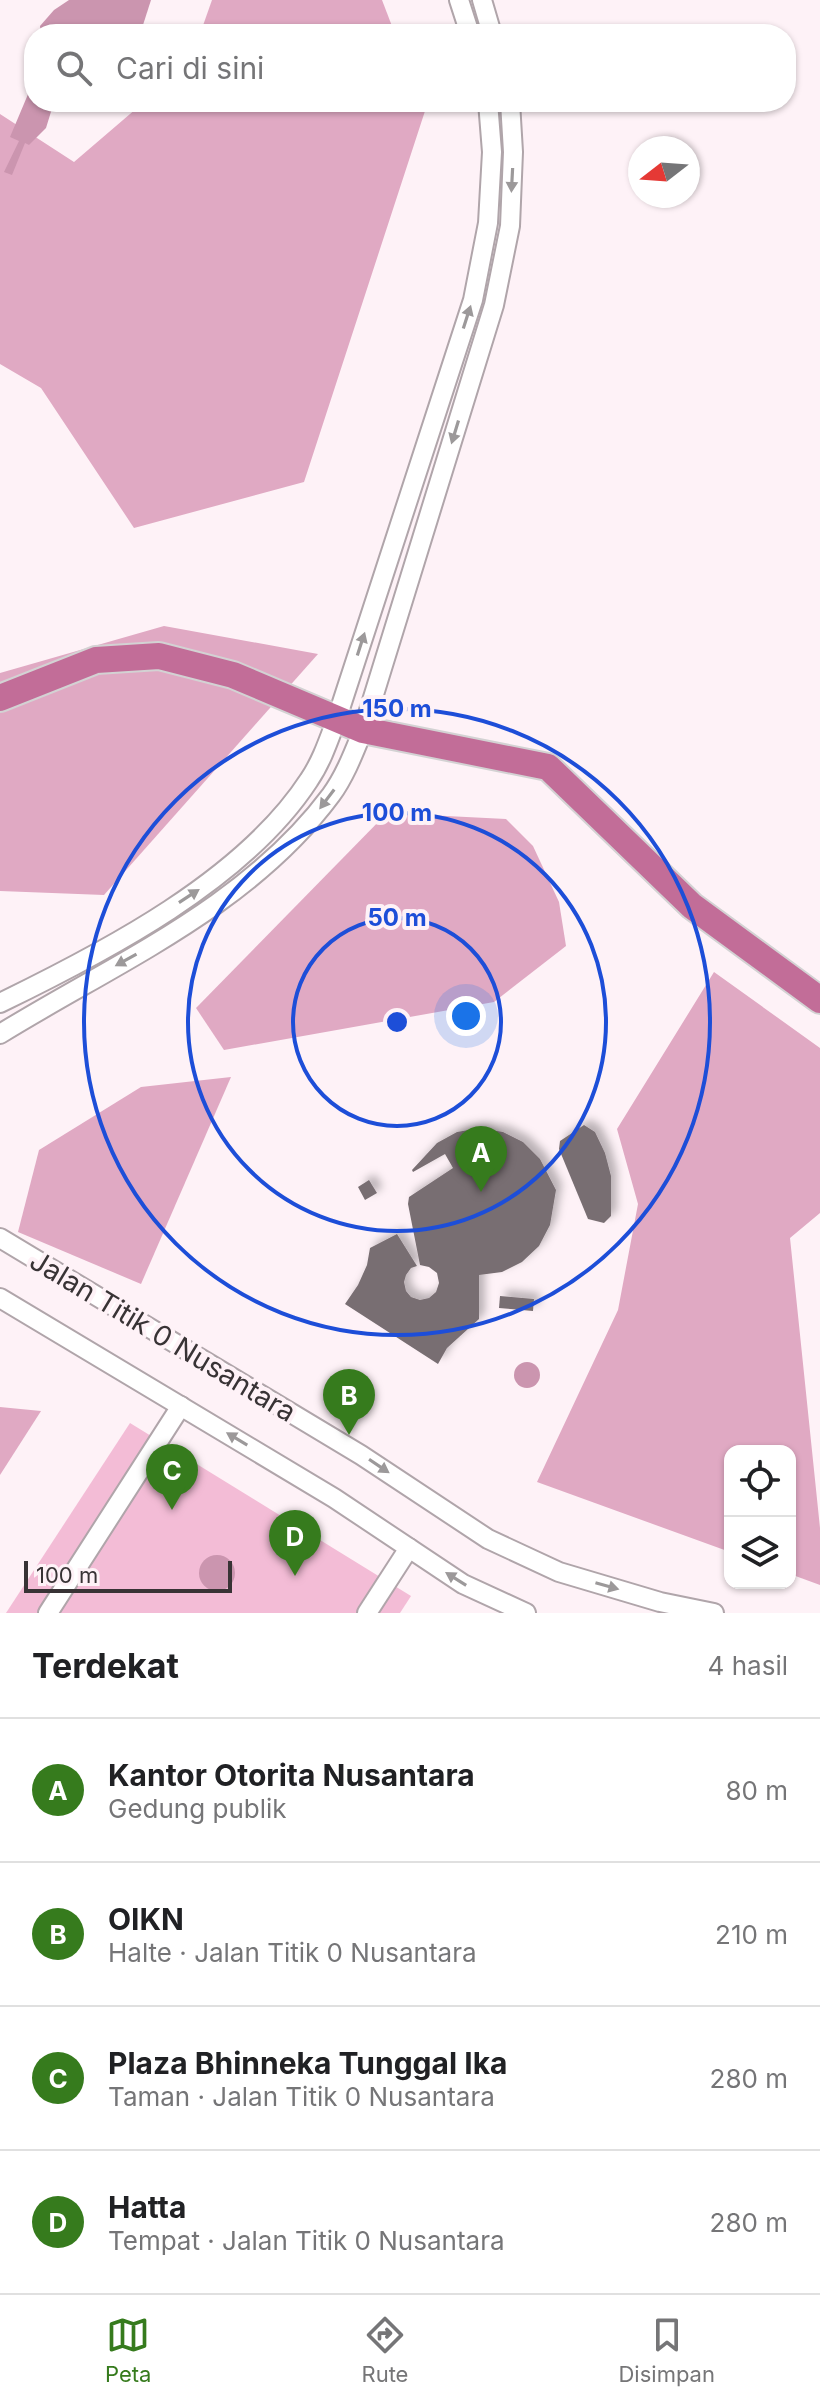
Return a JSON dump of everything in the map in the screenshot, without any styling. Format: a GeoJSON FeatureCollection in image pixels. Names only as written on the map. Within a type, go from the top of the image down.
{"type":"FeatureCollection","features":[{"type":"Feature","properties":{"kind":"highway"},"geometry":{"type":"LineString","coordinates":[[0,698],[96,660],[159,656],[233,675],[363,730],[548,767],[692,906],[820,1000]]}},
{"type":"Feature","properties":{"kind":"street"},"geometry":{"type":"LineString","coordinates":[[459,0],[467,24]]}},
{"type":"Feature","properties":{"kind":"street"},"geometry":{"type":"LineString","coordinates":[[482,0],[489,24]]}},
{"type":"Feature","properties":{"kind":"street"},"geometry":{"type":"LineString","coordinates":[[0,1003],[140,928],[206,885],[242,855],[289,808],[311,778],[337,718],[473,300],[488,223],[492,152],[489,112]]}},
{"type":"Feature","properties":{"kind":"street"},"geometry":{"type":"LineString","coordinates":[[0,1034],[151,947],[219,903],[289,844],[332,793],[351,759],[363,730],[494,305],[510,226],[513,152],[511,112]]}},
{"type":"Feature","properties":{"kind":"street","name":"Jalan Titik 0 Nusantara"},"geometry":{"type":"LineString","coordinates":[[0,1238],[361,1455],[488,1539],[559,1572],[660,1602],[714,1613]]}},
{"type":"Feature","properties":{"kind":"street","name":"Jalan Titik 0 Nusantara"},"geometry":{"type":"LineString","coordinates":[[0,1298],[334,1498],[463,1584],[526,1613]]}},
{"type":"Feature","properties":{"kind":"street"},"geometry":{"type":"LineString","coordinates":[[48,1613],[181,1406]]}},
{"type":"Feature","properties":{"kind":"street"},"geometry":{"type":"LineString","coordinates":[[367,1613],[409,1548]]}},
{"type":"Feature","properties":{"kind":"shaded area"},"geometry":{"type":"Polygon","coordinates":[[[69,0],[151,0],[143,24],[42,24],[54,10],[69,0]]]}},
{"type":"Feature","properties":{"kind":"shaded area"},"geometry":{"type":"Polygon","coordinates":[[[212,0],[382,0],[391,24],[204,24],[212,0]]]}},
{"type":"Feature","properties":{"kind":"shaded area"},"geometry":{"type":"Polygon","coordinates":[[[24,104],[24,112],[51,112],[46,128],[29,145],[25,143],[12,175],[4,172],[19,141],[10,137],[24,104]]]}},
{"type":"Feature","properties":{"kind":"shaded area"},"geometry":{"type":"Polygon","coordinates":[[[132,112],[425,112],[304,482],[134,528],[41,388],[0,364],[0,114],[74,162],[132,112]]]}},
{"type":"Feature","properties":{"kind":"shaded area"},"geometry":{"type":"Polygon","coordinates":[[[164,626],[318,654],[104,895],[0,891],[0,673],[164,626]]]}},
{"type":"Feature","properties":{"kind":"shaded area"},"geometry":{"type":"Polygon","coordinates":[[[387,813],[506,819],[533,846],[559,902],[566,946],[494,1002],[224,1050],[196,1008],[387,813]]]}},
{"type":"Feature","properties":{"kind":"shaded area"},"geometry":{"type":"Polygon","coordinates":[[[714,972],[820,1048],[820,1213],[790,1238],[820,1528],[820,1585],[796,1576],[796,1445],[724,1445],[724,1550],[537,1482],[618,1310],[638,1204],[617,1129],[714,972]]]}},
{"type":"Feature","properties":{"kind":"shaded area"},"geometry":{"type":"Polygon","coordinates":[[[231,1077],[141,1284],[18,1232],[39,1150],[141,1087],[231,1077]]]}},
{"type":"Feature","properties":{"kind":"shaded area"},"geometry":{"type":"Polygon","coordinates":[[[527,1362],[536,1366],[540,1375],[536,1384],[527,1388],[518,1384],[514,1375],[518,1366],[527,1362]]]}},
{"type":"Feature","properties":{"kind":"shaded area"},"geometry":{"type":"Polygon","coordinates":[[[0,1407],[41,1411],[0,1475],[0,1407]]]}},
{"type":"Feature","properties":{"kind":"shaded area"},"geometry":{"type":"Polygon","coordinates":[[[130,1423],[411,1596],[400,1613],[6,1613],[130,1423]]]}},
{"type":"Feature","properties":{"kind":"shaded area"},"geometry":{"type":"Polygon","coordinates":[[[217,1555],[230,1560],[235,1573],[230,1586],[217,1591],[204,1586],[199,1573],[204,1560],[217,1555]]]}},
{"type":"Feature","properties":{"kind":"building"},"geometry":{"type":"Polygon","coordinates":[[[584,1125],[595,1132],[611,1176],[611,1216],[604,1223],[588,1219],[559,1149],[560,1141],[584,1125]]]}},
{"type":"Feature","properties":{"kind":"building"},"geometry":{"type":"Polygon","coordinates":[[[480,1128],[503,1132],[523,1142],[540,1159],[556,1190],[550,1225],[539,1246],[522,1262],[502,1272],[479,1275],[479,1319],[447,1348],[438,1364],[345,1304],[367,1265],[370,1248],[397,1234],[417,1266],[406,1275],[406,1291],[420,1300],[436,1292],[439,1283],[437,1273],[420,1265],[408,1204],[409,1197],[453,1168],[445,1154],[412,1170],[437,1143],[457,1132],[480,1128]]]}},
{"type":"Feature","properties":{"kind":"building"},"geometry":{"type":"Polygon","coordinates":[[[369,1180],[377,1193],[365,1200],[358,1187],[369,1180]]]}},
{"type":"Feature","properties":{"kind":"building"},"geometry":{"type":"Polygon","coordinates":[[[500,1296],[534,1299],[533,1311],[499,1308],[500,1296]]]}},
{"type":"Feature","properties":{"kind":"place","name":"Kantor Otorita Nusantara"},"geometry":{"type":"Point","coordinates":[481,1192]}},
{"type":"Feature","properties":{"kind":"place","name":"OIKN"},"geometry":{"type":"Point","coordinates":[349,1435]}},
{"type":"Feature","properties":{"kind":"place","name":"Plaza Bhinneka Tunggal Ika"},"geometry":{"type":"Point","coordinates":[172,1510]}},
{"type":"Feature","properties":{"kind":"place","name":"Hatta"},"geometry":{"type":"Point","coordinates":[295,1576]}}]}
